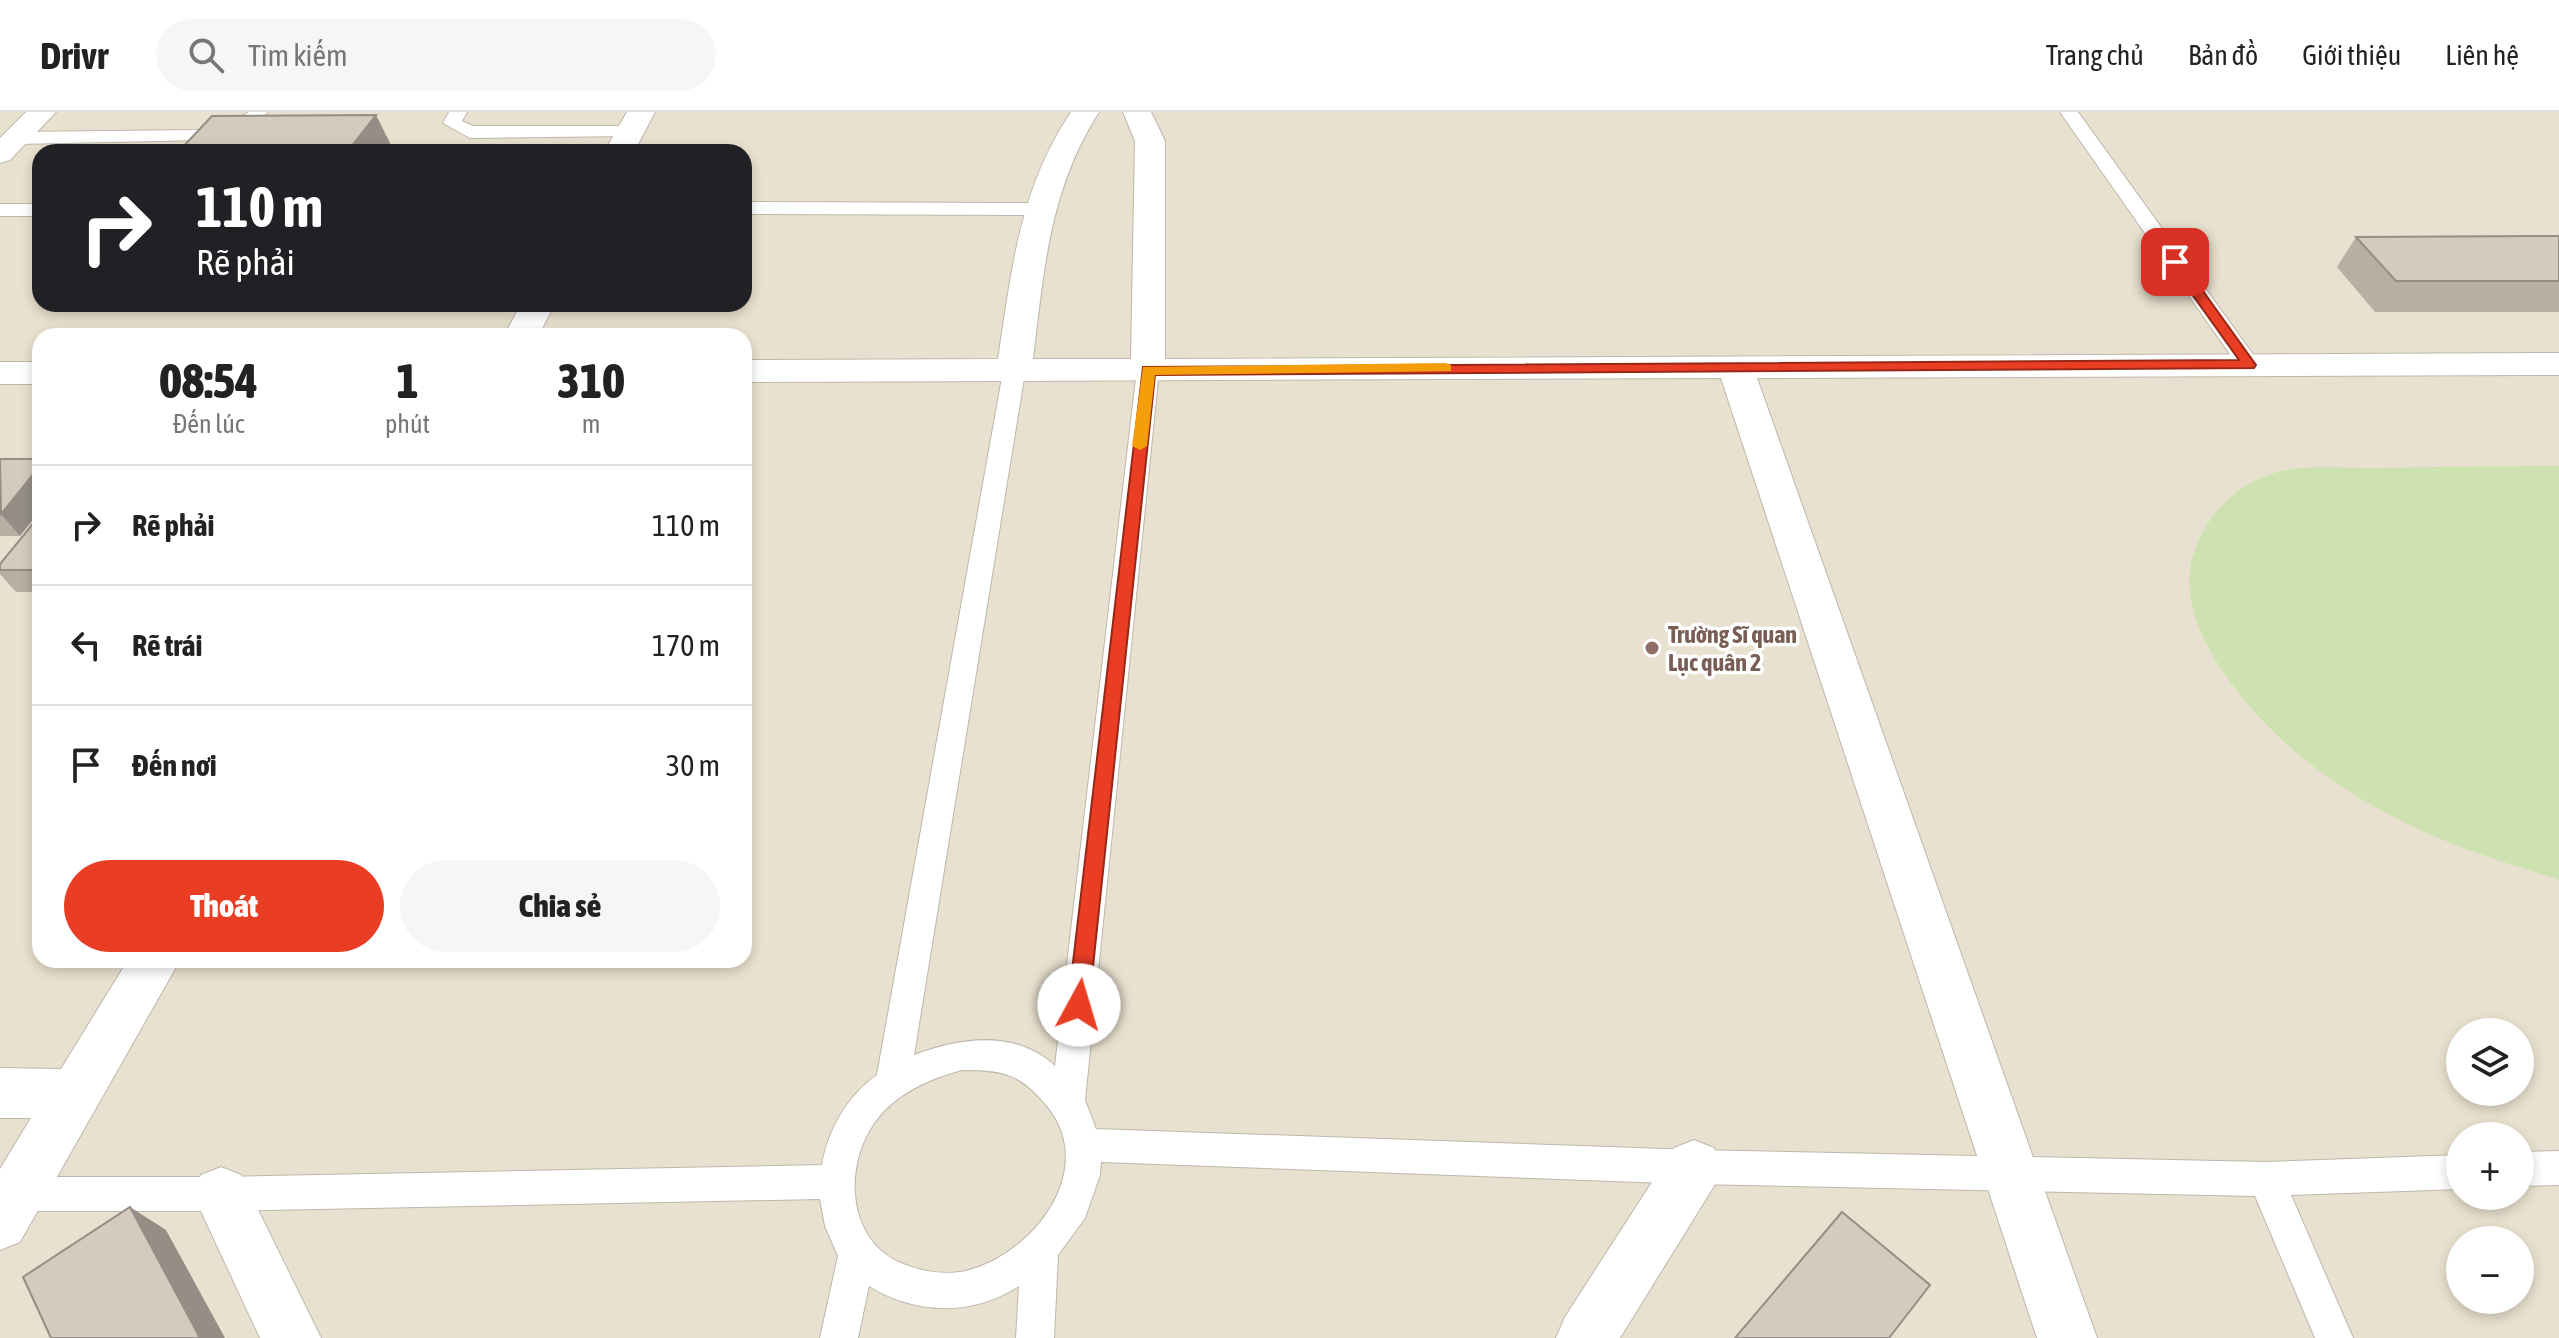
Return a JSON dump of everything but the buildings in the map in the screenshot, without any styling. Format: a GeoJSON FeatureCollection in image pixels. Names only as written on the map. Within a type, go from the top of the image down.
{"type":"FeatureCollection","features":[{"type":"Feature","properties":{"kind":"street"},"geometry":{"type":"LineString","coordinates":[[8,146],[42,112]]}},
{"type":"Feature","properties":{"kind":"street"},"geometry":{"type":"LineString","coordinates":[[1014,372],[1038,209],[1067,136],[1085,112]]}},
{"type":"Feature","properties":{"kind":"street"},"geometry":{"type":"LineString","coordinates":[[1137,112],[1150,141],[1148,370]]}},
{"type":"Feature","properties":{"kind":"street"},"geometry":{"type":"LineString","coordinates":[[752,371],[2559,364]]}},
{"type":"Feature","properties":{"kind":"street"},"geometry":{"type":"LineString","coordinates":[[1735,366],[2067,1338]]}},
{"type":"Feature","properties":{"kind":"street"},"geometry":{"type":"LineString","coordinates":[[0,373],[32,373]]}},
{"type":"Feature","properties":{"kind":"street"},"geometry":{"type":"LineString","coordinates":[[8,1208],[150,968]]}},
{"type":"Feature","properties":{"kind":"street"},"geometry":{"type":"LineString","coordinates":[[0,1093],[77,1094]]}},
{"type":"Feature","properties":{"kind":"street"},"geometry":{"type":"LineString","coordinates":[[1586,1338],[1694,1167]]}},
{"type":"Feature","properties":{"kind":"street"},"geometry":{"type":"LineString","coordinates":[[221,1194],[291,1338]]}},
{"type":"Feature","properties":{"kind":"lane"},"geometry":{"type":"LineString","coordinates":[[46,144],[226,133],[246,126],[259,112]]}},
{"type":"Feature","properties":{"kind":"lane"},"geometry":{"type":"LineString","coordinates":[[458,112],[452,123],[470,132],[630,132]]}},
{"type":"Feature","properties":{"kind":"lane"},"geometry":{"type":"LineString","coordinates":[[2069,112],[2249,365]]}},
{"type":"Feature","properties":{"kind":"lane"},"geometry":{"type":"LineString","coordinates":[[8,146],[32,145]]}},
{"type":"Feature","properties":{"kind":"lane"},"geometry":{"type":"LineString","coordinates":[[752,208],[1038,209]]}},
{"type":"Feature","properties":{"kind":"lane"},"geometry":{"type":"LineString","coordinates":[[0,210],[32,210]]}},
{"type":"Feature","properties":{"kind":"lane"},"geometry":{"type":"LineString","coordinates":[[1068,1100],[1029,1065],[997,1056],[962,1055],[926,1063],[892,1084],[863,1111],[844,1145],[835,1182],[840,1220],[857,1253],[886,1277],[922,1290],[965,1290],[1005,1277],[1040,1252],[1067,1220],[1082,1182],[1084,1145],[1068,1100],[1148,370]]}},
{"type":"Feature","properties":{"kind":"lane"},"geometry":{"type":"LineString","coordinates":[[892,1084],[1014,372]]}},
{"type":"Feature","properties":{"kind":"lane"},"geometry":{"type":"LineString","coordinates":[[1084,1145],[1694,1167],[2266,1179],[2446,1173]]}},
{"type":"Feature","properties":{"kind":"lane"},"geometry":{"type":"LineString","coordinates":[[2534,1169],[2559,1168]]}},
{"type":"Feature","properties":{"kind":"lane"},"geometry":{"type":"LineString","coordinates":[[2266,1179],[2334,1338]]}},
{"type":"Feature","properties":{"kind":"lane"},"geometry":{"type":"LineString","coordinates":[[8,1208],[221,1194],[835,1182]]}},
{"type":"Feature","properties":{"kind":"lane"},"geometry":{"type":"LineString","coordinates":[[1035,1338],[1040,1252]]}},
{"type":"Feature","properties":{"kind":"lane"},"geometry":{"type":"LineString","coordinates":[[839,1338],[857,1253]]}},
{"type":"Feature","properties":{"kind":"shaded area","name":"Trường Sĩ quan Lục quân 2"},"geometry":{"type":"Polygon","coordinates":[[[0,112],[2559,112],[2559,1338],[0,1338],[0,112]]]}},
{"type":"Feature","properties":{"kind":"green space"},"geometry":{"type":"Polygon","coordinates":[[[2559,466],[2559,880],[2473,851],[2407,824],[2311,765],[2257,714],[2217,662],[2192,606],[2189,577],[2195,550],[2216,512],[2247,485],[2274,473],[2322,467],[2559,466]]]}},
{"type":"Feature","properties":{"kind":"slow traffic"},"geometry":{"type":"LineString","coordinates":[[1140,446],[1148,370],[1446,368]]}},
{"type":"Feature","properties":{"kind":"place","name":"Trường Sĩ quan Lục quân 2"},"geometry":{"type":"Point","coordinates":[1652,648]}},
{"type":"Feature","properties":{"kind":"route"},"geometry":{"type":"LineString","coordinates":[[1079,1005],[1148,370],[2249,365],[2175,262]]}}]}
